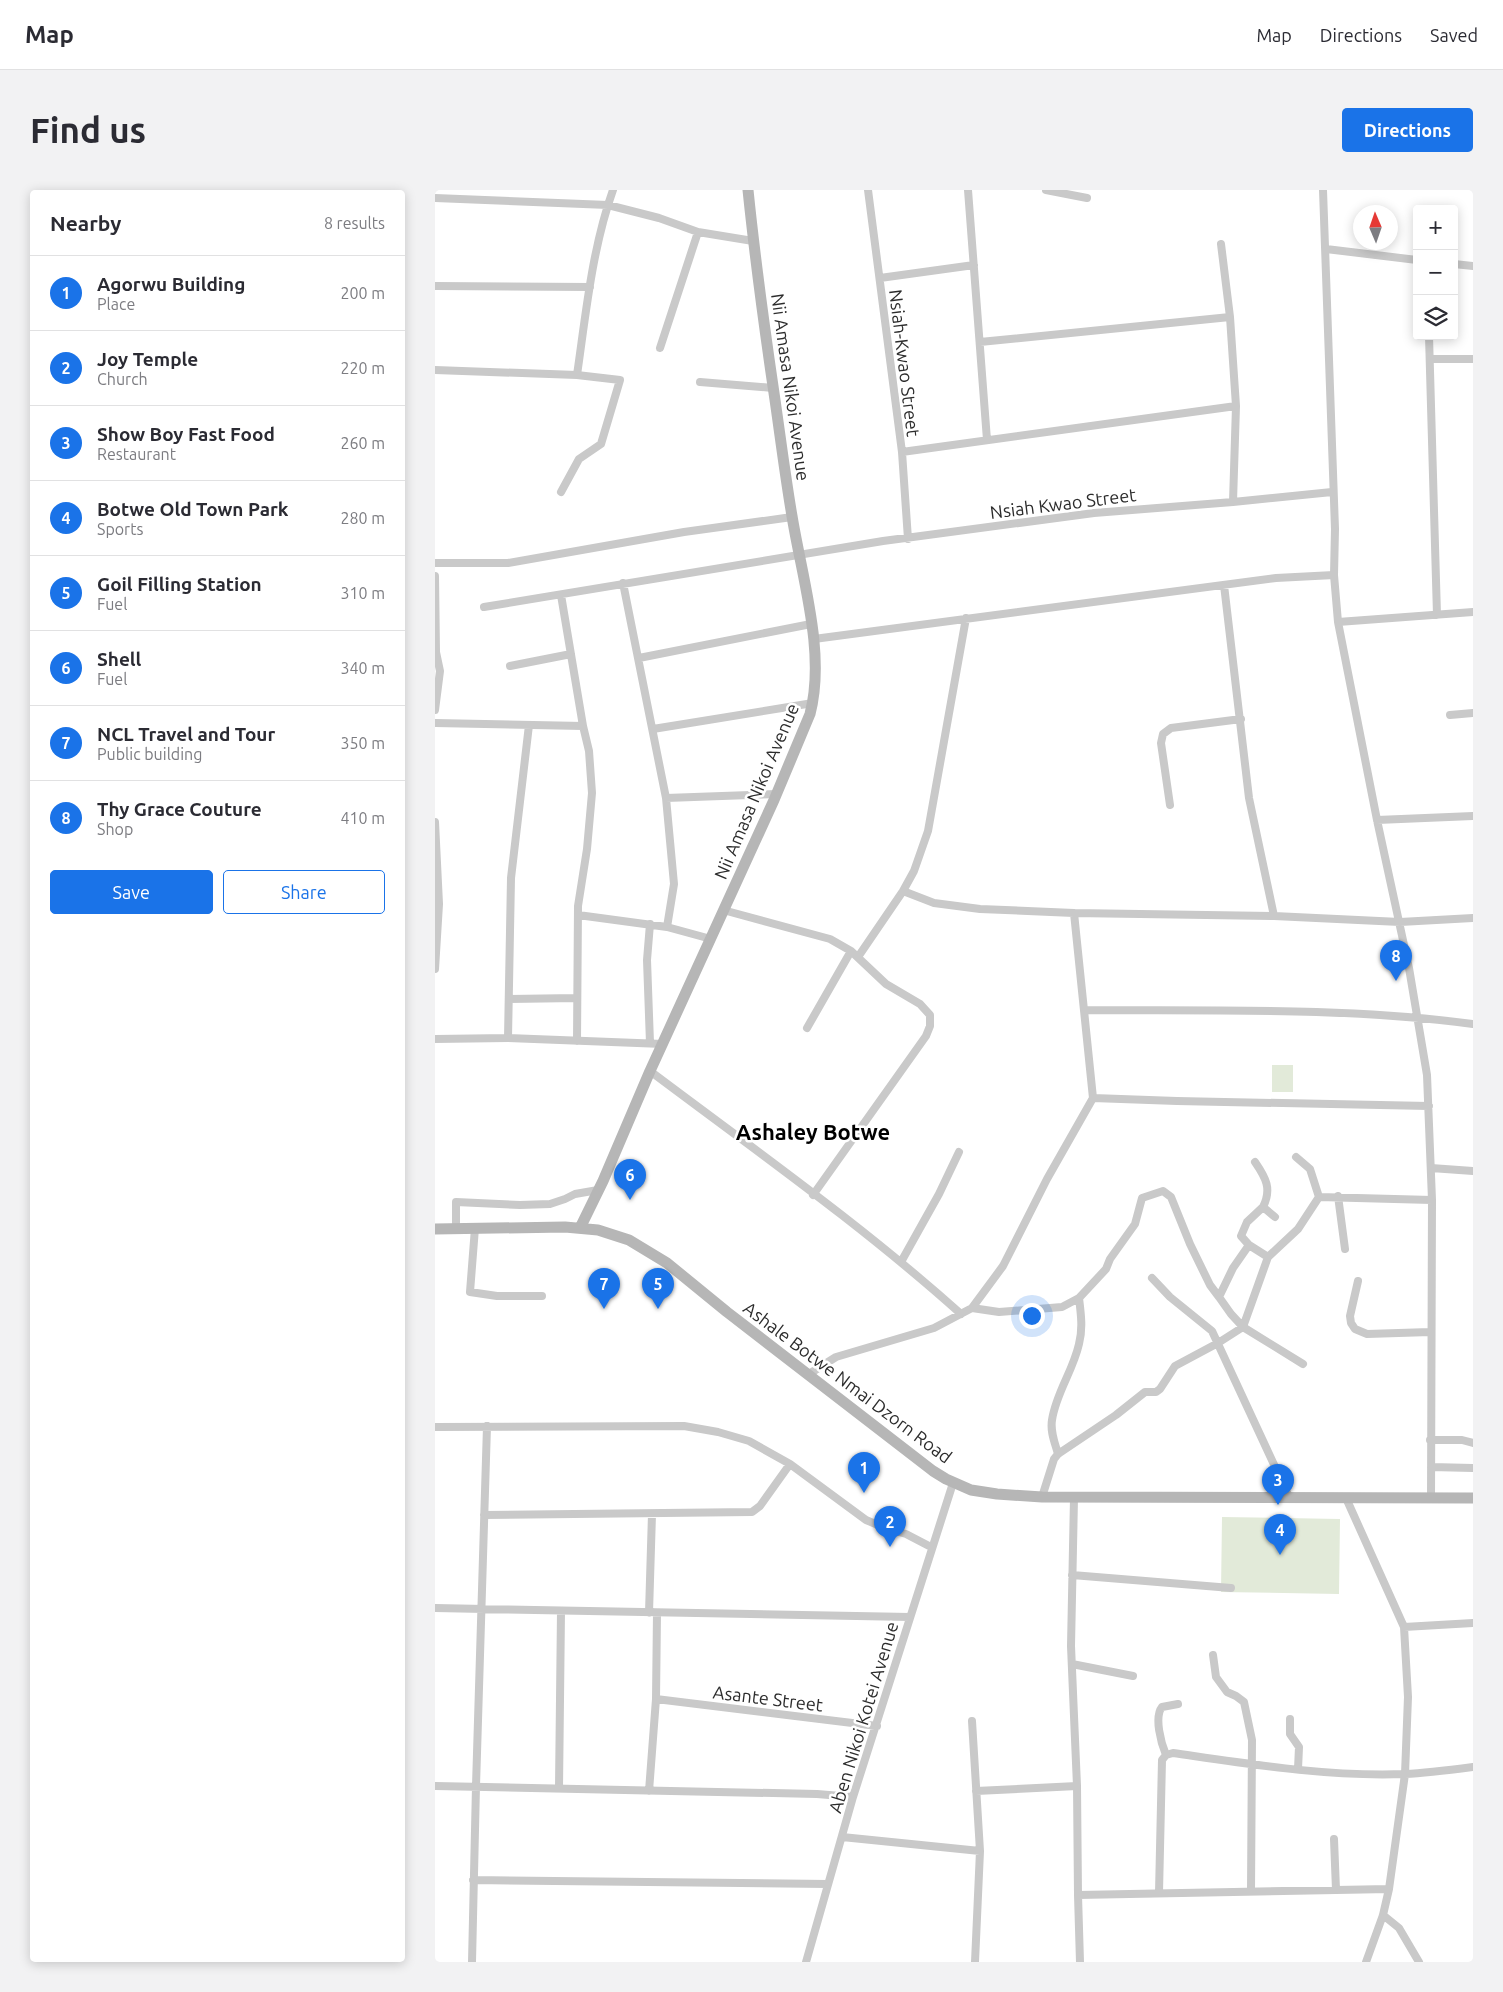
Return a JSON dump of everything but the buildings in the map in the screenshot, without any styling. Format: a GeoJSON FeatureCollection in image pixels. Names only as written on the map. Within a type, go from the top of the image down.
{"type":"FeatureCollection","features":[{"type":"Feature","properties":{"kind":"main road","name":"Nii Amasa Nikoi Avenue"},"geometry":{"type":"LineString","coordinates":[[580,1228],[777,794],[813,703],[816,673],[814,639],[792,517],[773,388],[748,190]]}},
{"type":"Feature","properties":{"kind":"main road","name":"Ashale Botwe Nmai Dzorn Road"},"geometry":{"type":"LineString","coordinates":[[435,1229],[580,1228],[620,1236],[667,1263],[727,1312],[933,1471],[953,1483],[982,1492],[1073,1498],[1289,1496],[1473,1498]]}},
{"type":"Feature","properties":{"kind":"street"},"geometry":{"type":"LineString","coordinates":[[577,375],[590,287],[613,190]]}},
{"type":"Feature","properties":{"kind":"street","name":"Nsiah-Kwao Street"},"geometry":{"type":"LineString","coordinates":[[869,190],[901,452],[909,539]]}},
{"type":"Feature","properties":{"kind":"street"},"geometry":{"type":"LineString","coordinates":[[968,190],[987,440]]}},
{"type":"Feature","properties":{"kind":"street"},"geometry":{"type":"LineString","coordinates":[[1046,190],[1087,198]]}},
{"type":"Feature","properties":{"kind":"street"},"geometry":{"type":"LineString","coordinates":[[1323,190],[1332,492],[1335,529],[1334,575],[1338,622],[1377,820],[1400,922],[1424,1051],[1429,1106],[1432,1200],[1430,1332],[1431,1499]]}},
{"type":"Feature","properties":{"kind":"street"},"geometry":{"type":"LineString","coordinates":[[435,198],[608,205],[659,218],[698,232],[753,241]]}},
{"type":"Feature","properties":{"kind":"street"},"geometry":{"type":"LineString","coordinates":[[660,348],[698,232]]}},
{"type":"Feature","properties":{"kind":"street"},"geometry":{"type":"LineString","coordinates":[[1221,244],[1230,317],[1236,406],[1233,502]]}},
{"type":"Feature","properties":{"kind":"street"},"geometry":{"type":"LineString","coordinates":[[1326,249],[1413,260]]}},
{"type":"Feature","properties":{"kind":"street"},"geometry":{"type":"LineString","coordinates":[[1458,264],[1473,266]]}},
{"type":"Feature","properties":{"kind":"street"},"geometry":{"type":"LineString","coordinates":[[879,278],[974,265]]}},
{"type":"Feature","properties":{"kind":"street"},"geometry":{"type":"LineString","coordinates":[[435,286],[590,287]]}},
{"type":"Feature","properties":{"kind":"street"},"geometry":{"type":"LineString","coordinates":[[980,342],[1230,317]]}},
{"type":"Feature","properties":{"kind":"street"},"geometry":{"type":"LineString","coordinates":[[1429,340],[1437,615]]}},
{"type":"Feature","properties":{"kind":"street"},"geometry":{"type":"LineString","coordinates":[[1430,359],[1473,359]]}},
{"type":"Feature","properties":{"kind":"street"},"geometry":{"type":"LineString","coordinates":[[435,370],[577,375],[620,380],[601,444],[579,459],[561,492]]}},
{"type":"Feature","properties":{"kind":"street"},"geometry":{"type":"LineString","coordinates":[[699,382],[773,388]]}},
{"type":"Feature","properties":{"kind":"street"},"geometry":{"type":"LineString","coordinates":[[901,452],[1236,406]]}},
{"type":"Feature","properties":{"kind":"street","name":"Nsiah Kwao Street"},"geometry":{"type":"LineString","coordinates":[[484,607],[883,541],[1094,513],[1332,492]]}},
{"type":"Feature","properties":{"kind":"street"},"geometry":{"type":"LineString","coordinates":[[435,563],[508,563],[684,532],[792,517]]}},
{"type":"Feature","properties":{"kind":"street"},"geometry":{"type":"LineString","coordinates":[[814,639],[1276,578],[1334,575]]}},
{"type":"Feature","properties":{"kind":"street"},"geometry":{"type":"LineString","coordinates":[[435,576],[436,652],[440,671],[435,710]]}},
{"type":"Feature","properties":{"kind":"street"},"geometry":{"type":"LineString","coordinates":[[623,583],[666,798],[674,884],[667,927]]}},
{"type":"Feature","properties":{"kind":"street"},"geometry":{"type":"LineString","coordinates":[[1223,585],[1241,719],[1249,798],[1274,916]]}},
{"type":"Feature","properties":{"kind":"street"},"geometry":{"type":"LineString","coordinates":[[561,595],[589,751],[592,793],[578,915],[577,1041]]}},
{"type":"Feature","properties":{"kind":"street"},"geometry":{"type":"LineString","coordinates":[[1338,622],[1473,612]]}},
{"type":"Feature","properties":{"kind":"street"},"geometry":{"type":"LineString","coordinates":[[807,1028],[855,954],[903,891],[914,871],[928,831],[966,618]]}},
{"type":"Feature","properties":{"kind":"street"},"geometry":{"type":"LineString","coordinates":[[639,658],[811,624]]}},
{"type":"Feature","properties":{"kind":"street"},"geometry":{"type":"LineString","coordinates":[[510,666],[571,654]]}},
{"type":"Feature","properties":{"kind":"street"},"geometry":{"type":"LineString","coordinates":[[653,729],[813,703]]}},
{"type":"Feature","properties":{"kind":"street"},"geometry":{"type":"LineString","coordinates":[[1450,715],[1473,713]]}},
{"type":"Feature","properties":{"kind":"street"},"geometry":{"type":"LineString","coordinates":[[1170,805],[1161,743],[1163,734],[1171,728],[1241,719]]}},
{"type":"Feature","properties":{"kind":"street"},"geometry":{"type":"LineString","coordinates":[[435,722],[583,726]]}},
{"type":"Feature","properties":{"kind":"street"},"geometry":{"type":"LineString","coordinates":[[508,1038],[511,878],[529,725]]}},
{"type":"Feature","properties":{"kind":"street"},"geometry":{"type":"LineString","coordinates":[[666,798],[777,794]]}},
{"type":"Feature","properties":{"kind":"street"},"geometry":{"type":"LineString","coordinates":[[1377,820],[1473,816]]}},
{"type":"Feature","properties":{"kind":"street"},"geometry":{"type":"LineString","coordinates":[[435,822],[439,904],[435,969]]}},
{"type":"Feature","properties":{"kind":"street"},"geometry":{"type":"LineString","coordinates":[[903,891],[934,903],[959,907],[1073,913],[1274,916],[1400,922],[1473,918]]}},
{"type":"Feature","properties":{"kind":"street"},"geometry":{"type":"LineString","coordinates":[[723,910],[830,939],[855,954],[886,984],[920,1004],[930,1016],[930,1026],[926,1036],[813,1195]]}},
{"type":"Feature","properties":{"kind":"street"},"geometry":{"type":"LineString","coordinates":[[809,1374],[836,1357],[934,1328],[972,1308],[1003,1266],[1047,1179],[1093,1098],[1073,913]]}},
{"type":"Feature","properties":{"kind":"street"},"geometry":{"type":"LineString","coordinates":[[578,915],[667,927],[711,939]]}},
{"type":"Feature","properties":{"kind":"street"},"geometry":{"type":"LineString","coordinates":[[650,924],[647,960],[650,1043]]}},
{"type":"Feature","properties":{"kind":"street"},"geometry":{"type":"LineString","coordinates":[[509,999],[577,998]]}},
{"type":"Feature","properties":{"kind":"street"},"geometry":{"type":"LineString","coordinates":[[1084,1010],[1258,1011],[1417,1016],[1473,1024]]}},
{"type":"Feature","properties":{"kind":"street"},"geometry":{"type":"LineString","coordinates":[[435,1039],[508,1038],[663,1044]]}},
{"type":"Feature","properties":{"kind":"street"},"geometry":{"type":"LineString","coordinates":[[650,1071],[901,1262],[961,1314]]}},
{"type":"Feature","properties":{"kind":"street"},"geometry":{"type":"LineString","coordinates":[[1093,1098],[1429,1106]]}},
{"type":"Feature","properties":{"kind":"street"},"geometry":{"type":"LineString","coordinates":[[901,1262],[939,1194],[959,1152]]}},
{"type":"Feature","properties":{"kind":"street"},"geometry":{"type":"LineString","coordinates":[[1297,1157],[1310,1169],[1319,1197]]}},
{"type":"Feature","properties":{"kind":"street"},"geometry":{"type":"LineString","coordinates":[[1255,1162],[1268,1186],[1267,1198],[1263,1207],[1247,1222],[1241,1236],[1242,1240],[1249,1246],[1268,1256]]}},
{"type":"Feature","properties":{"kind":"street"},"geometry":{"type":"LineString","coordinates":[[1431,1168],[1473,1171]]}},
{"type":"Feature","properties":{"kind":"street"},"geometry":{"type":"LineString","coordinates":[[456,1228],[456,1202],[520,1205],[550,1204],[565,1200],[575,1194],[598,1190]]}},
{"type":"Feature","properties":{"kind":"street"},"geometry":{"type":"LineString","coordinates":[[972,1308],[999,1312],[1062,1307],[1079,1298],[1106,1269],[1110,1259],[1135,1224],[1142,1198],[1163,1191],[1171,1197],[1189,1244],[1210,1285],[1231,1314],[1243,1327],[1303,1364]]}},
{"type":"Feature","properties":{"kind":"street"},"geometry":{"type":"LineString","coordinates":[[1319,1197],[1338,1196],[1432,1200]]}},
{"type":"Feature","properties":{"kind":"street"},"geometry":{"type":"LineString","coordinates":[[1338,1196],[1345,1249]]}},
{"type":"Feature","properties":{"kind":"street"},"geometry":{"type":"LineString","coordinates":[[1041,1497],[1053,1459],[1058,1454],[1116,1415],[1145,1392],[1156,1392],[1160,1389],[1175,1366],[1243,1327],[1268,1256],[1298,1229],[1319,1197]]}},
{"type":"Feature","properties":{"kind":"street"},"geometry":{"type":"LineString","coordinates":[[1263,1207],[1275,1217]]}},
{"type":"Feature","properties":{"kind":"street"},"geometry":{"type":"LineString","coordinates":[[475,1228],[470,1292],[497,1296],[541,1296]]}},
{"type":"Feature","properties":{"kind":"street"},"geometry":{"type":"LineString","coordinates":[[1219,1297],[1233,1268],[1249,1246]]}},
{"type":"Feature","properties":{"kind":"street"},"geometry":{"type":"LineString","coordinates":[[1153,1278],[1169,1298],[1212,1331],[1289,1496]]}},
{"type":"Feature","properties":{"kind":"street"},"geometry":{"type":"LineString","coordinates":[[1358,1281],[1350,1316],[1351,1324],[1355,1329],[1367,1334],[1430,1332]]}},
{"type":"Feature","properties":{"kind":"street"},"geometry":{"type":"LineString","coordinates":[[1058,1454],[1052,1434],[1052,1421],[1063,1383],[1079,1344],[1082,1324],[1079,1298]]}},
{"type":"Feature","properties":{"kind":"street"},"geometry":{"type":"LineString","coordinates":[[472,1962],[475,1786],[487,1426]]}},
{"type":"Feature","properties":{"kind":"street"},"geometry":{"type":"LineString","coordinates":[[435,1427],[684,1426],[717,1432],[749,1441],[790,1464],[866,1520],[906,1534],[931,1547]]}},
{"type":"Feature","properties":{"kind":"street"},"geometry":{"type":"LineString","coordinates":[[1430,1440],[1462,1440],[1473,1443]]}},
{"type":"Feature","properties":{"kind":"street"},"geometry":{"type":"LineString","coordinates":[[484,1515],[752,1512],[760,1506],[790,1464]]}},
{"type":"Feature","properties":{"kind":"street"},"geometry":{"type":"LineString","coordinates":[[1431,1467],[1473,1468]]}},
{"type":"Feature","properties":{"kind":"street","name":"Aben Nikoi Kotei Avenue"},"geometry":{"type":"LineString","coordinates":[[806,1962],[853,1797],[877,1726],[931,1547],[953,1483]]}},
{"type":"Feature","properties":{"kind":"street"},"geometry":{"type":"LineString","coordinates":[[1073,1498],[1072,1664],[1077,1786],[1080,1962]]}},
{"type":"Feature","properties":{"kind":"street"},"geometry":{"type":"LineString","coordinates":[[1346,1498],[1404,1627],[1408,1697],[1405,1774],[1389,1889],[1383,1915],[1367,1962]]}},
{"type":"Feature","properties":{"kind":"street"},"geometry":{"type":"LineString","coordinates":[[649,1791],[656,1699],[651,1514]]}},
{"type":"Feature","properties":{"kind":"street"},"geometry":{"type":"LineString","coordinates":[[1072,1575],[1231,1588]]}},
{"type":"Feature","properties":{"kind":"street"},"geometry":{"type":"LineString","coordinates":[[435,1608],[910,1617]]}},
{"type":"Feature","properties":{"kind":"street"},"geometry":{"type":"LineString","coordinates":[[559,1788],[561,1611]]}},
{"type":"Feature","properties":{"kind":"street"},"geometry":{"type":"LineString","coordinates":[[1404,1627],[1473,1623]]}},
{"type":"Feature","properties":{"kind":"street"},"geometry":{"type":"LineString","coordinates":[[1213,1655],[1216,1677],[1227,1692],[1244,1702],[1252,1740],[1251,1891]]}},
{"type":"Feature","properties":{"kind":"street"},"geometry":{"type":"LineString","coordinates":[[1072,1664],[1133,1676]]}},
{"type":"Feature","properties":{"kind":"street","name":"Asante Street"},"geometry":{"type":"LineString","coordinates":[[656,1699],[877,1726]]}},
{"type":"Feature","properties":{"kind":"street"},"geometry":{"type":"LineString","coordinates":[[1166,1754],[1160,1741],[1159,1712],[1162,1707],[1178,1704]]}},
{"type":"Feature","properties":{"kind":"street"},"geometry":{"type":"LineString","coordinates":[[1290,1719],[1290,1734],[1299,1746],[1298,1769]]}},
{"type":"Feature","properties":{"kind":"street"},"geometry":{"type":"LineString","coordinates":[[971,1721],[980,1851],[975,1962]]}},
{"type":"Feature","properties":{"kind":"street"},"geometry":{"type":"LineString","coordinates":[[1159,1893],[1162,1760],[1166,1754],[1173,1753],[1252,1764],[1350,1774],[1405,1774],[1473,1767]]}},
{"type":"Feature","properties":{"kind":"street"},"geometry":{"type":"LineString","coordinates":[[435,1786],[817,1794],[853,1797]]}},
{"type":"Feature","properties":{"kind":"street"},"geometry":{"type":"LineString","coordinates":[[976,1792],[1077,1786]]}},
{"type":"Feature","properties":{"kind":"street"},"geometry":{"type":"LineString","coordinates":[[842,1837],[980,1851]]}},
{"type":"Feature","properties":{"kind":"street"},"geometry":{"type":"LineString","coordinates":[[1334,1839],[1336,1890]]}},
{"type":"Feature","properties":{"kind":"street"},"geometry":{"type":"LineString","coordinates":[[473,1880],[829,1884]]}},
{"type":"Feature","properties":{"kind":"street"},"geometry":{"type":"LineString","coordinates":[[1078,1895],[1389,1889]]}},
{"type":"Feature","properties":{"kind":"street"},"geometry":{"type":"LineString","coordinates":[[1383,1915],[1399,1928],[1419,1962]]}},
{"type":"Feature","properties":{"kind":"green space"},"geometry":{"type":"Polygon","coordinates":[[[1272,1065],[1293,1065],[1293,1092],[1272,1092],[1272,1065]]]}},
{"type":"Feature","properties":{"kind":"green space"},"geometry":{"type":"Polygon","coordinates":[[[1222,1517],[1340,1519],[1339,1594],[1221,1592],[1222,1517]]]}},
{"type":"Feature","properties":{"kind":"place","name":"Thy Grace Couture"},"geometry":{"type":"Point","coordinates":[1396,981]}},
{"type":"Feature","properties":{"kind":"place","name":"Shell"},"geometry":{"type":"Point","coordinates":[630,1200]}},
{"type":"Feature","properties":{"kind":"place","name":"NCL Travel and Tour"},"geometry":{"type":"Point","coordinates":[604,1309]}},
{"type":"Feature","properties":{"kind":"place","name":"Goil Filling Station"},"geometry":{"type":"Point","coordinates":[658,1309]}},
{"type":"Feature","properties":{"kind":"place","name":"Agorwu Building"},"geometry":{"type":"Point","coordinates":[864,1493]}},
{"type":"Feature","properties":{"kind":"place","name":"Show Boy Fast Food"},"geometry":{"type":"Point","coordinates":[1278,1505]}},
{"type":"Feature","properties":{"kind":"place","name":"Joy Temple"},"geometry":{"type":"Point","coordinates":[890,1547]}},
{"type":"Feature","properties":{"kind":"place","name":"Botwe Old Town Park"},"geometry":{"type":"Point","coordinates":[1280,1555]}},
{"type":"Feature","properties":{"kind":"district","name":"Ashaley Botwe"},"geometry":{"type":"Point","coordinates":[813,1131]}}]}
